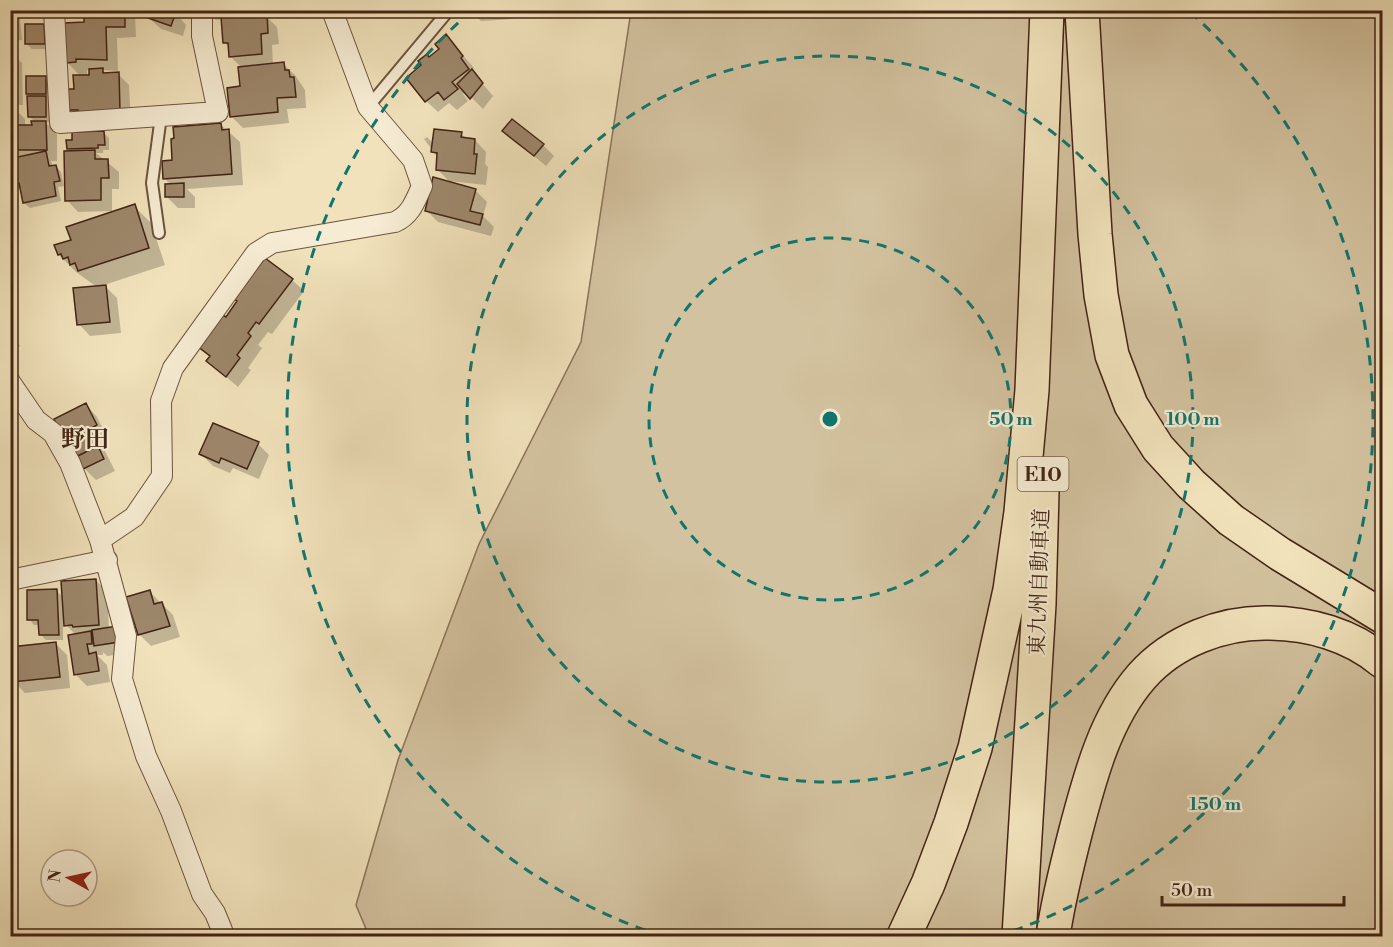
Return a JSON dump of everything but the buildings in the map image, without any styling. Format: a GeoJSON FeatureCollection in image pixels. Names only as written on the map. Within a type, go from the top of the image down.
{"type":"FeatureCollection","features":[{"type":"Feature","properties":{"kind":"highway"},"geometry":{"type":"LineString","coordinates":[[904,936],[928,884],[951,823],[975,748],[1011,579],[1021,512],[1032,390],[1047,10]]}},
{"type":"Feature","properties":{"kind":"highway","name":"東九州自動車道"},"geometry":{"type":"LineString","coordinates":[[1019,936],[1039,604],[1057,10]]}},
{"type":"Feature","properties":{"kind":"highway"},"geometry":{"type":"LineString","coordinates":[[1082,10],[1095,234],[1101,295],[1112,355],[1131,405],[1158,448],[1191,484],[1231,520],[1280,554],[1383,616]]}},
{"type":"Feature","properties":{"kind":"highway"},"geometry":{"type":"LineString","coordinates":[[1053,936],[1069,855],[1098,753],[1118,712],[1142,676],[1173,650],[1207,633],[1247,622],[1290,623],[1333,633],[1369,650],[1383,661]]}},
{"type":"Feature","properties":{"kind":"street"},"geometry":{"type":"LineString","coordinates":[[54,10],[60,123],[218,112],[202,36],[202,10]]}},
{"type":"Feature","properties":{"kind":"street"},"geometry":{"type":"LineString","coordinates":[[100,540],[134,517],[162,476],[161,401],[173,368],[256,254],[273,243],[395,222],[410,211],[422,186],[413,160],[368,107],[332,10]]}},
{"type":"Feature","properties":{"kind":"street"},"geometry":{"type":"LineString","coordinates":[[10,382],[36,420],[53,433],[64,453],[100,540],[126,636],[122,679],[146,756],[171,811],[202,894],[215,913],[222,936]]}},
{"type":"Feature","properties":{"kind":"street"},"geometry":{"type":"LineString","coordinates":[[10,579],[106,560]]}},
{"type":"Feature","properties":{"kind":"lane"},"geometry":{"type":"LineString","coordinates":[[368,107],[449,10]]}},
{"type":"Feature","properties":{"kind":"lane"},"geometry":{"type":"LineString","coordinates":[[159,233],[152,183],[161,116]]}},
{"type":"Feature","properties":{"kind":"shaded area"},"geometry":{"type":"Polygon","coordinates":[[[631,11],[1382,11],[1382,936],[369,936],[356,905],[398,760],[479,544],[581,342],[631,11]]]}},
{"type":"Feature","properties":{"kind":"district","name":"野田"},"geometry":{"type":"Point","coordinates":[85,439]}}]}
